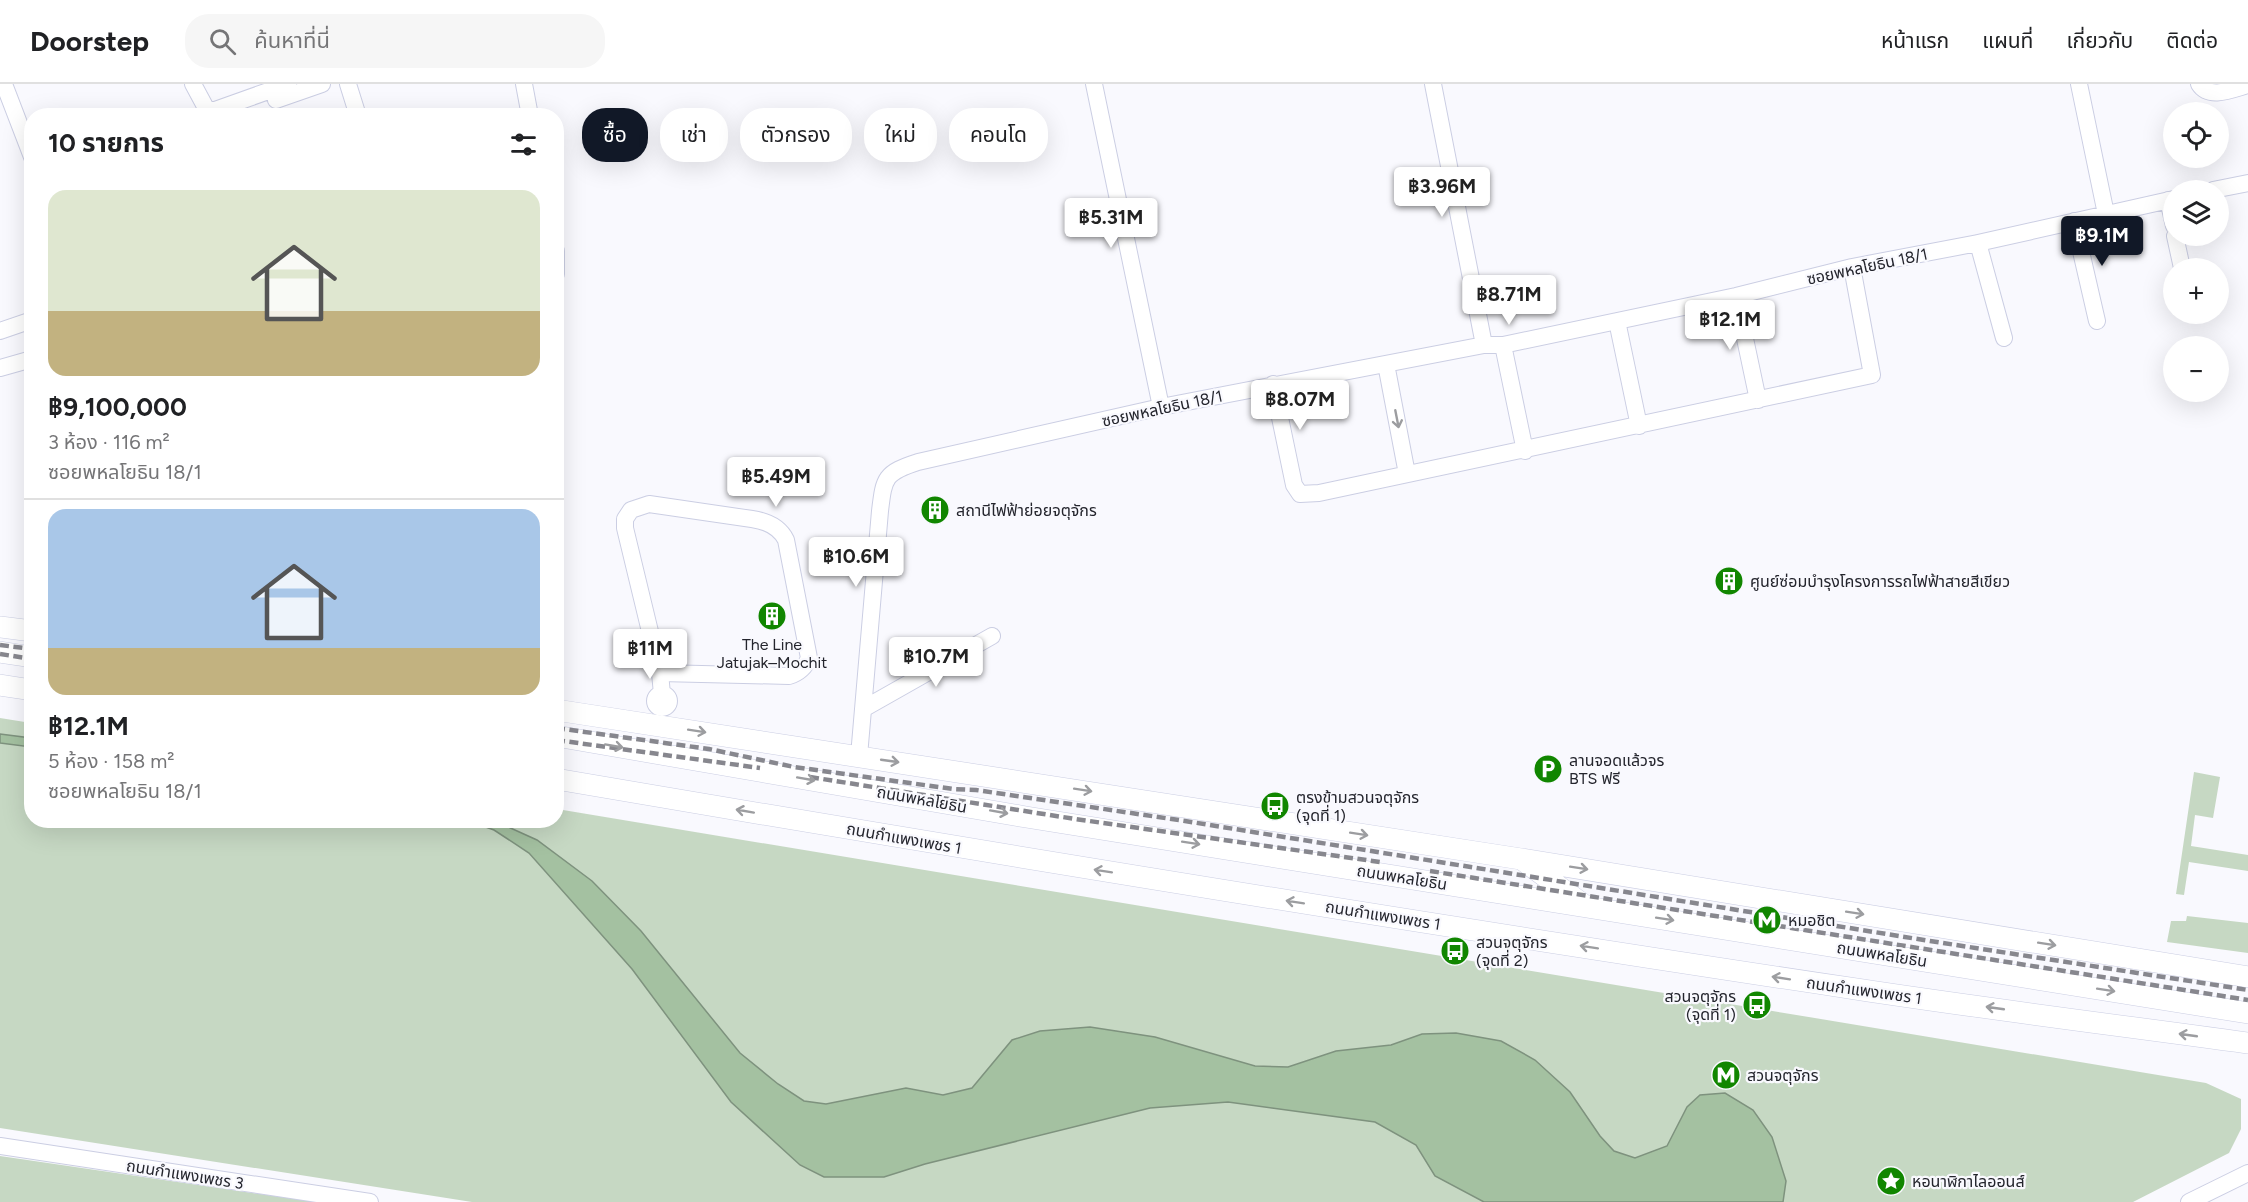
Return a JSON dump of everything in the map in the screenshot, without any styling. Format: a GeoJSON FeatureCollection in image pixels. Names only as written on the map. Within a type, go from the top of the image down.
{"type":"FeatureCollection","features":[{"type":"Feature","properties":{"kind":"main road"},"geometry":{"type":"LineString","coordinates":[[0,627],[24,631]]}},
{"type":"Feature","properties":{"kind":"main road"},"geometry":{"type":"LineString","coordinates":[[0,652],[24,656]]}},
{"type":"Feature","properties":{"kind":"main road"},"geometry":{"type":"LineString","coordinates":[[0,685],[24,689]]}},
{"type":"Feature","properties":{"kind":"main road","name":"ถนนพหลโยธิน"},"geometry":{"type":"LineString","coordinates":[[564,710],[661,709],[860,756],[1521,859],[2248,977]]}},
{"type":"Feature","properties":{"kind":"main road","name":"ถนนพหลโยธิน"},"geometry":{"type":"LineString","coordinates":[[564,737],[1038,819],[2248,1013]]}},
{"type":"Feature","properties":{"kind":"main road","name":"ถนนกำแพงเพชร 1"},"geometry":{"type":"LineString","coordinates":[[564,779],[1051,863],[1468,929],[1861,990],[2247,1044]]}},
{"type":"Feature","properties":{"kind":"main road"},"geometry":{"type":"LineString","coordinates":[[1521,859],[1586,907]]}},
{"type":"Feature","properties":{"kind":"street"},"geometry":{"type":"LineString","coordinates":[[4,84],[24,136]]}},
{"type":"Feature","properties":{"kind":"street"},"geometry":{"type":"LineString","coordinates":[[193,84],[206,108]]}},
{"type":"Feature","properties":{"kind":"street"},"geometry":{"type":"LineString","coordinates":[[220,108],[288,84]]}},
{"type":"Feature","properties":{"kind":"street"},"geometry":{"type":"LineString","coordinates":[[253,108],[322,84]]}},
{"type":"Feature","properties":{"kind":"street"},"geometry":{"type":"LineString","coordinates":[[348,84],[356,108]]}},
{"type":"Feature","properties":{"kind":"street"},"geometry":{"type":"LineString","coordinates":[[524,84],[528,108]]}},
{"type":"Feature","properties":{"kind":"street"},"geometry":{"type":"LineString","coordinates":[[1094,84],[1161,407]]}},
{"type":"Feature","properties":{"kind":"street"},"geometry":{"type":"LineString","coordinates":[[1433,84],[1484,345]]}},
{"type":"Feature","properties":{"kind":"street"},"geometry":{"type":"LineString","coordinates":[[2079,84],[2106,214]]}},
{"type":"Feature","properties":{"kind":"street"},"geometry":{"type":"LineString","coordinates":[[2199,84],[2207,92],[2216,93],[2248,86]]}},
{"type":"Feature","properties":{"kind":"street"},"geometry":{"type":"LineString","coordinates":[[2229,187],[2248,183]]}},
{"type":"Feature","properties":{"kind":"street","name":"ซอยพหลโยธิน 18/1"},"geometry":{"type":"LineString","coordinates":[[860,756],[883,486],[889,474],[899,468],[1161,407],[1484,345],[1503,345],[1736,296],[1852,267],[1978,243],[2163,202]]}},
{"type":"Feature","properties":{"kind":"street"},"geometry":{"type":"LineString","coordinates":[[2074,222],[2097,321]]}},
{"type":"Feature","properties":{"kind":"street"},"geometry":{"type":"LineString","coordinates":[[1978,243],[2004,338]]}},
{"type":"Feature","properties":{"kind":"street"},"geometry":{"type":"LineString","coordinates":[[1273,384],[1294,485],[1300,494],[1319,493],[1525,451],[1872,375],[1852,267]]}},
{"type":"Feature","properties":{"kind":"street"},"geometry":{"type":"LineString","coordinates":[[1736,296],[1758,400]]}},
{"type":"Feature","properties":{"kind":"street"},"geometry":{"type":"LineString","coordinates":[[1617,321],[1639,426]]}},
{"type":"Feature","properties":{"kind":"street"},"geometry":{"type":"LineString","coordinates":[[0,331],[24,323]]}},
{"type":"Feature","properties":{"kind":"street"},"geometry":{"type":"LineString","coordinates":[[1503,345],[1525,451]]}},
{"type":"Feature","properties":{"kind":"street"},"geometry":{"type":"LineString","coordinates":[[0,368],[24,361]]}},
{"type":"Feature","properties":{"kind":"street"},"geometry":{"type":"LineString","coordinates":[[1386,364],[1407,474]]}},
{"type":"Feature","properties":{"kind":"street"},"geometry":{"type":"LineString","coordinates":[[660,673],[789,676],[805,667],[809,658],[786,540],[782,533],[764,521],[752,519],[649,504],[631,510],[625,519],[625,528],[660,673],[661,709]]}},
{"type":"Feature","properties":{"kind":"street"},"geometry":{"type":"LineString","coordinates":[[863,709],[992,636]]}},
{"type":"Feature","properties":{"kind":"street","name":"ถนนกำแพงเพชร 3"},"geometry":{"type":"LineString","coordinates":[[0,1146],[370,1202]]}},
{"type":"Feature","properties":{"kind":"street"},"geometry":{"type":"LineString","coordinates":[[2189,1202],[2248,1173]]}},
{"type":"Feature","properties":{"kind":"shaded area","name":"สวนจตุจักร"},"geometry":{"type":"Polygon","coordinates":[[[0,718],[24,722],[24,828],[564,828],[564,810],[2206,1083],[2241,1099],[2241,1129],[2229,1153],[2133,1202],[472,1202],[0,1128],[0,718]]]}},
{"type":"Feature","properties":{"kind":"shaded area"},"geometry":{"type":"Polygon","coordinates":[[[0,734],[24,737],[24,746],[0,743],[0,734]]]}},
{"type":"Feature","properties":{"kind":"shaded area"},"geometry":{"type":"Polygon","coordinates":[[[2194,772],[2220,777],[2213,818],[2195,815],[2191,846],[2248,855],[2248,871],[2189,862],[2184,895],[2176,894],[2194,772]]]}},
{"type":"Feature","properties":{"kind":"shaded area"},"geometry":{"type":"Polygon","coordinates":[[[488,828],[510,828],[537,840],[592,881],[641,931],[740,1053],[778,1084],[804,1101],[826,1104],[906,1088],[943,1095],[972,1088],[1012,1040],[1040,1031],[1090,1027],[1155,1037],[1255,1066],[1288,1067],[1336,1051],[1391,1045],[1422,1034],[1456,1033],[1501,1041],[1535,1060],[1570,1092],[1600,1136],[1614,1151],[1635,1158],[1667,1146],[1687,1107],[1700,1095],[1725,1093],[1753,1110],[1772,1137],[1786,1181],[1783,1202],[1484,1202],[1435,1176],[1416,1145],[1375,1122],[1228,1102],[1150,1108],[925,1164],[884,1177],[824,1177],[800,1165],[731,1102],[632,969],[529,853],[488,828]]]}},
{"type":"Feature","properties":{"kind":"shaded area"},"geometry":{"type":"Polygon","coordinates":[[[2187,916],[2248,923],[2248,953],[2167,942],[2171,921],[2186,921],[2187,916]]]}},
{"type":"Feature","properties":{"kind":"shaded area"},"geometry":{"type":"Polygon","coordinates":[[[0,1156],[315,1202],[0,1202],[0,1156]]]}},
{"type":"Feature","properties":{"kind":"railway"},"geometry":{"type":"LineString","coordinates":[[0,645],[24,648]]}},
{"type":"Feature","properties":{"kind":"railway"},"geometry":{"type":"LineString","coordinates":[[0,654],[24,658]]}},
{"type":"Feature","properties":{"kind":"railway"},"geometry":{"type":"LineString","coordinates":[[564,729],[709,749],[794,767],[953,789],[976,790],[1185,821],[2248,990]]}},
{"type":"Feature","properties":{"kind":"railway"},"geometry":{"type":"LineString","coordinates":[[564,741],[760,768]]}},
{"type":"Feature","properties":{"kind":"railway"},"geometry":{"type":"LineString","coordinates":[[810,777],[1075,819],[1380,862]]}},
{"type":"Feature","properties":{"kind":"railway"},"geometry":{"type":"LineString","coordinates":[[1430,871],[2248,1000]]}},
{"type":"Feature","properties":{"kind":"place","name":"สถานีไฟฟ้าย่อยจตุจักร"},"geometry":{"type":"Point","coordinates":[935,510]}},
{"type":"Feature","properties":{"kind":"place","name":"ศูนย์ซ่อมบำรุงโครงการรถไฟฟ้าสายสีเขียว"},"geometry":{"type":"Point","coordinates":[1729,581]}},
{"type":"Feature","properties":{"kind":"place","name":"The Line Jatujak–Mochit"},"geometry":{"type":"Point","coordinates":[772,616]}},
{"type":"Feature","properties":{"kind":"place","name":"ลานจอดแล้วจร BTS ฟรี"},"geometry":{"type":"Point","coordinates":[1548,769]}},
{"type":"Feature","properties":{"kind":"place","name":"ตรงข้ามสวนจตุจักร (จุดที่ 1)"},"geometry":{"type":"Point","coordinates":[1275,806]}},
{"type":"Feature","properties":{"kind":"place","name":"หมอชิต"},"geometry":{"type":"Point","coordinates":[1767,920]}},
{"type":"Feature","properties":{"kind":"place","name":"สวนจตุจักร (จุดที่ 2)"},"geometry":{"type":"Point","coordinates":[1455,951]}},
{"type":"Feature","properties":{"kind":"place","name":"สวนจตุจักร (จุดที่ 1)"},"geometry":{"type":"Point","coordinates":[1757,1005]}},
{"type":"Feature","properties":{"kind":"place","name":"สวนจตุจักร"},"geometry":{"type":"Point","coordinates":[1726,1075]}},
{"type":"Feature","properties":{"kind":"place","name":"หอนาฬิกาไลออนส์"},"geometry":{"type":"Point","coordinates":[1891,1181]}}]}
